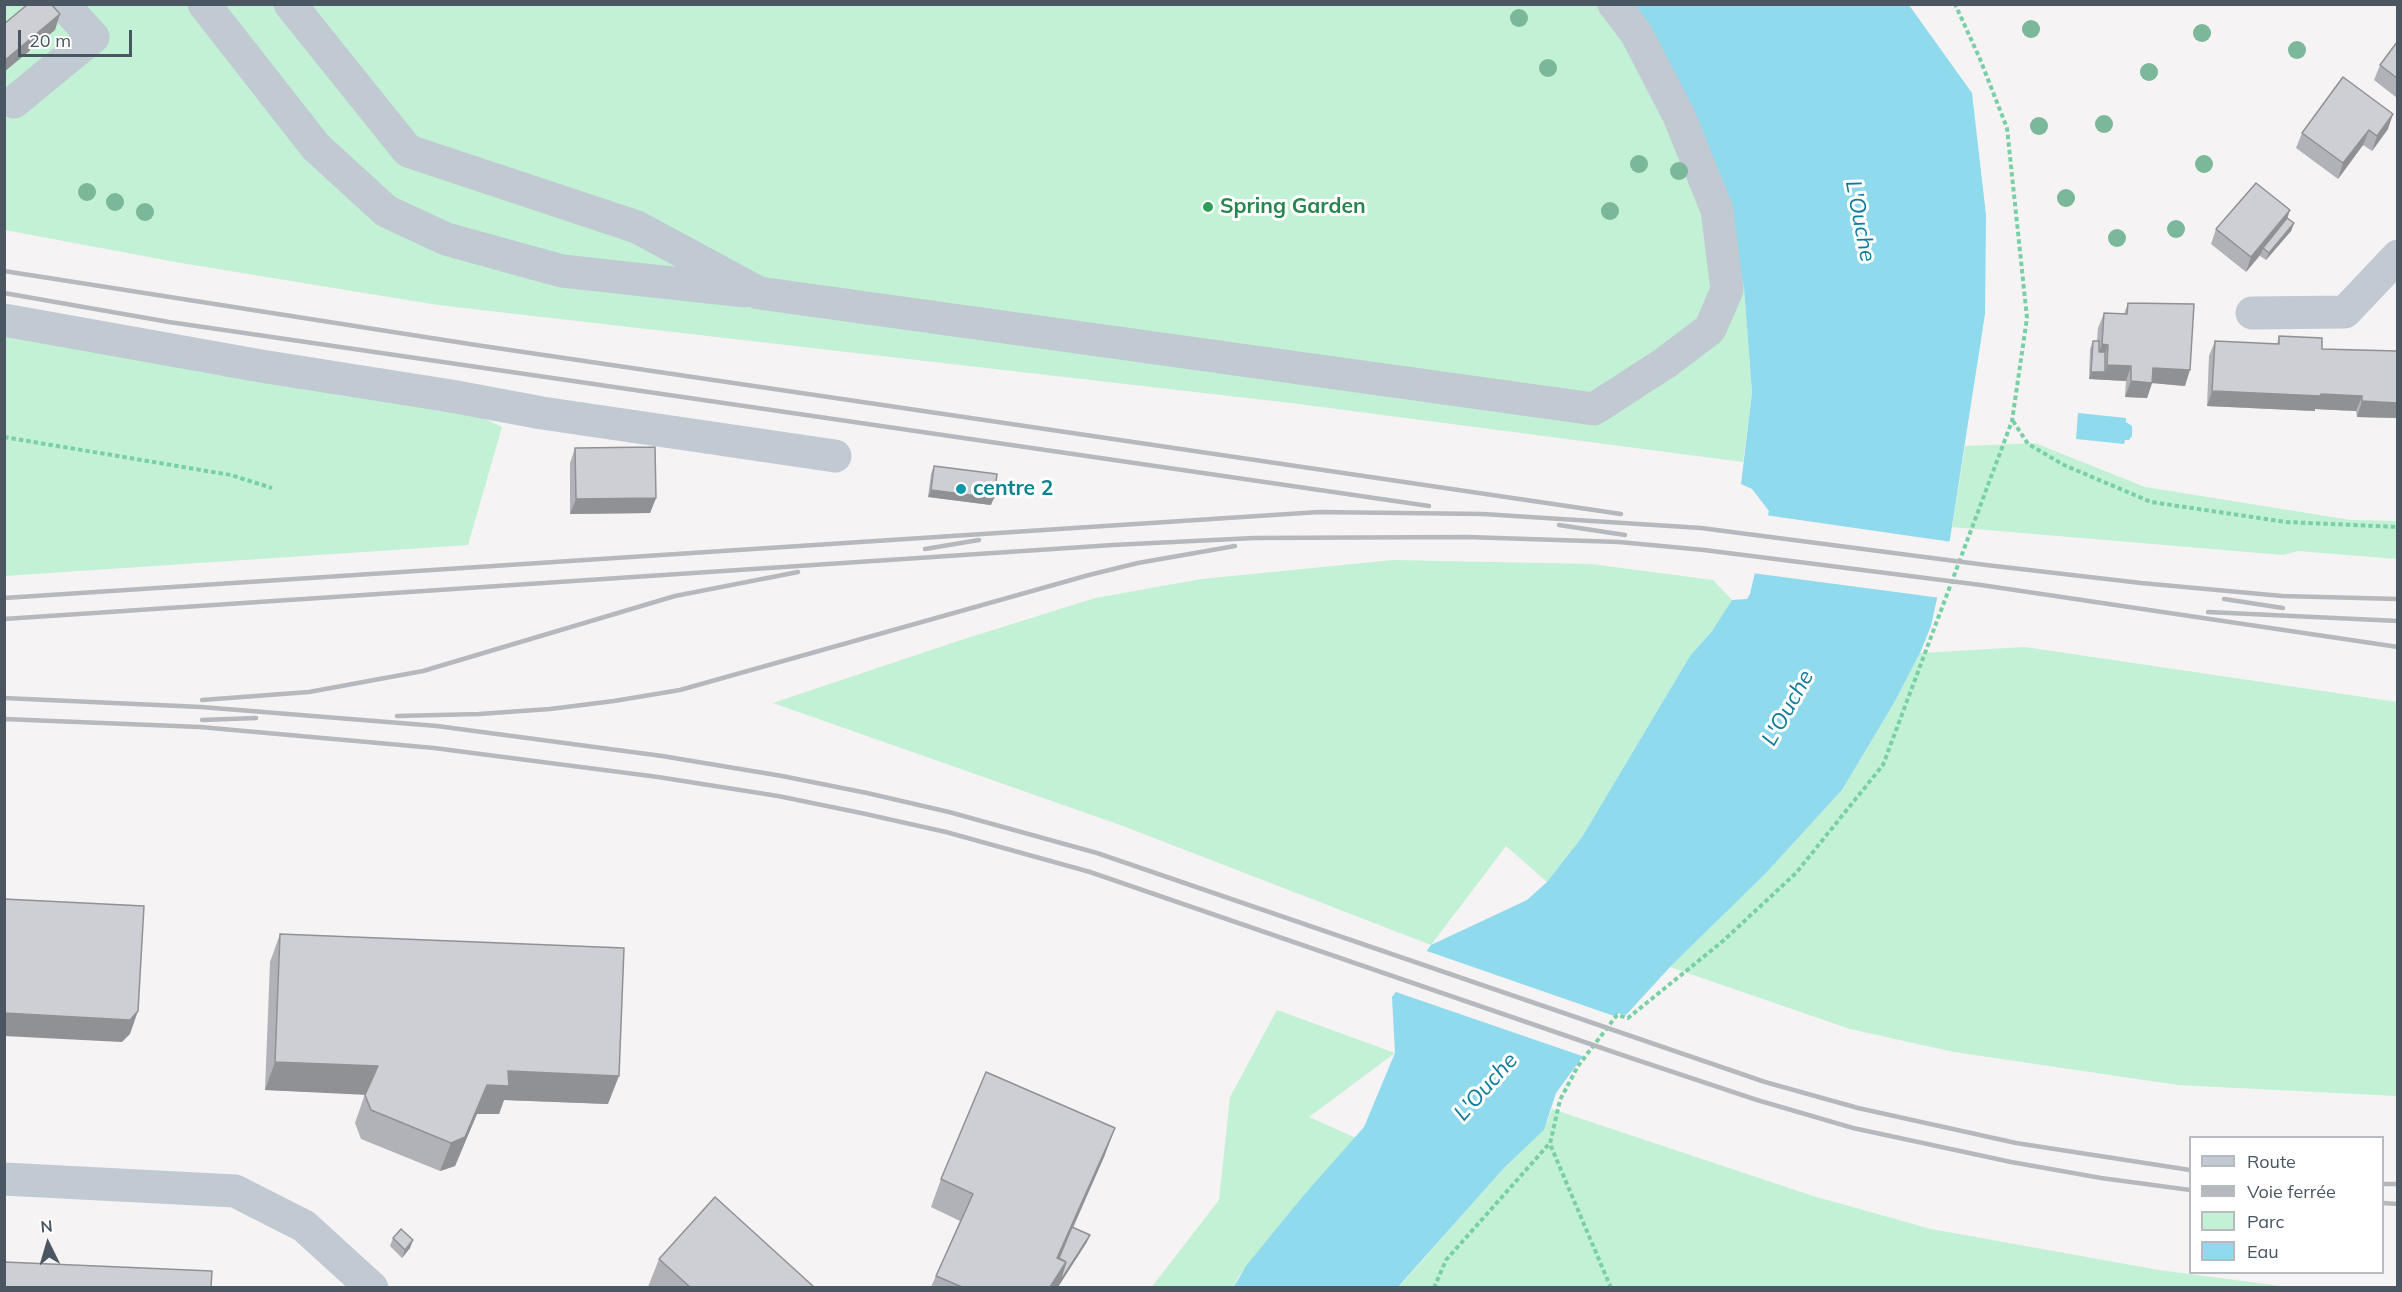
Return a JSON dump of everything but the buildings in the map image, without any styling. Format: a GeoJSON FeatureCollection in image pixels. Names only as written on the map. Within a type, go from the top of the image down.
{"type":"FeatureCollection","features":[{"type":"Feature","properties":{"kind":"street"},"geometry":{"type":"LineString","coordinates":[[14,102],[93,37],[63,4]]}},
{"type":"Feature","properties":{"kind":"street"},"geometry":{"type":"LineString","coordinates":[[204,4],[316,147],[386,212],[446,239],[562,272],[759,292],[1594,409],[1665,363],[1710,329],[1727,290],[1717,210],[1679,116],[1636,33],[1614,4]]}},
{"type":"Feature","properties":{"kind":"street"},"geometry":{"type":"LineString","coordinates":[[290,4],[408,151],[637,227],[759,292]]}},
{"type":"Feature","properties":{"kind":"street"},"geometry":{"type":"LineString","coordinates":[[2252,313],[2345,312],[2397,256]]}},
{"type":"Feature","properties":{"kind":"street"},"geometry":{"type":"LineString","coordinates":[[4,320],[542,413],[835,456]]}},
{"type":"Feature","properties":{"kind":"street"},"geometry":{"type":"LineString","coordinates":[[4,1179],[235,1191],[304,1226],[372,1287]]}},
{"type":"Feature","properties":{"kind":"path"},"geometry":{"type":"LineString","coordinates":[[1434,1287],[1446,1260],[1550,1144],[1560,1100],[1578,1066],[1617,1015],[1628,1018],[1723,941],[1796,873],[1883,765],[2012,420],[2027,318],[2007,128],[1955,4]]}},
{"type":"Feature","properties":{"kind":"path"},"geometry":{"type":"LineString","coordinates":[[2012,420],[2028,444],[2064,465],[2151,502],[2286,522],[2397,528]]}},
{"type":"Feature","properties":{"kind":"path"},"geometry":{"type":"LineString","coordinates":[[4,437],[231,475],[272,488]]}},
{"type":"Feature","properties":{"kind":"path"},"geometry":{"type":"LineString","coordinates":[[1550,1144],[1611,1287]]}},
{"type":"Feature","properties":{"kind":"green space"},"geometry":{"type":"Polygon","coordinates":[[[4,5],[1629,5],[1727,213],[1744,288],[1752,392],[1743,462],[1291,403],[438,305],[181,263],[5,230],[4,5]]]}},
{"type":"Feature","properties":{"kind":"green space"},"geometry":{"type":"Polygon","coordinates":[[[5,332],[473,413],[502,427],[468,545],[5,576],[5,332]]]}},
{"type":"Feature","properties":{"kind":"green space"},"geometry":{"type":"Polygon","coordinates":[[[2035,443],[2145,487],[2351,520],[2397,521],[2397,559],[2298,551],[2283,555],[1952,527],[1965,446],[2035,443]]]}},
{"type":"Feature","properties":{"kind":"green space"},"geometry":{"type":"Polygon","coordinates":[[[1393,560],[1591,564],[1713,580],[1732,600],[1712,631],[1690,656],[1582,837],[1547,882],[1506,846],[1431,945],[1123,826],[773,703],[1095,598],[1202,579],[1393,560]]]}},
{"type":"Feature","properties":{"kind":"green space"},"geometry":{"type":"Polygon","coordinates":[[[2025,647],[2397,702],[2397,1096],[2178,1085],[1954,1052],[1850,1029],[1670,967],[1766,873],[1842,790],[1894,703],[1920,653],[2025,647]]]}},
{"type":"Feature","properties":{"kind":"green space"},"geometry":{"type":"Polygon","coordinates":[[[1277,1010],[1395,1053],[1309,1117],[1356,1138],[1303,1196],[1239,1276],[1233,1287],[1151,1288],[1219,1200],[1230,1097],[1277,1010]]]}},
{"type":"Feature","properties":{"kind":"green space"},"geometry":{"type":"Polygon","coordinates":[[[1552,1109],[1813,1196],[1931,1229],[2159,1270],[2288,1287],[1398,1288],[1505,1167],[1544,1130],[1552,1109]]]}},
{"type":"Feature","properties":{"kind":"water","name":"L'Ouche"},"geometry":{"type":"Polygon","coordinates":[[[1629,5],[1909,5],[1972,93],[1986,215],[1985,314],[1950,539],[1931,626],[1894,703],[1842,790],[1766,873],[1670,967],[1626,1015],[1617,1013],[1611,1018],[1556,1093],[1544,1130],[1505,1167],[1398,1287],[1233,1288],[1246,1266],[1303,1196],[1364,1127],[1395,1053],[1392,997],[1431,945],[1527,900],[1547,882],[1582,837],[1690,656],[1712,631],[1732,600],[1747,599],[1750,594],[1769,511],[1752,489],[1741,484],[1752,392],[1744,288],[1727,213],[1629,5]]]}},
{"type":"Feature","properties":{"kind":"water"},"geometry":{"type":"Polygon","coordinates":[[[2078,413],[2126,418],[2126,422],[2132,426],[2132,436],[2129,440],[2125,440],[2124,444],[2076,439],[2078,413]]]}},
{"type":"Feature","properties":{"kind":"pier"},"geometry":{"type":"Polygon","coordinates":[[[1765,515],[1952,542],[1941,598],[1752,573],[1765,515]]]}},
{"type":"Feature","properties":{"kind":"pier"},"geometry":{"type":"Polygon","coordinates":[[[1424,950],[1617,1017],[1585,1057],[1393,991],[1424,950]]]}},
{"type":"Feature","properties":{"kind":"railway"},"geometry":{"type":"LineString","coordinates":[[4,271],[476,345],[1621,514]]}},
{"type":"Feature","properties":{"kind":"railway"},"geometry":{"type":"LineString","coordinates":[[4,293],[169,322],[1429,506]]}},
{"type":"Feature","properties":{"kind":"railway"},"geometry":{"type":"LineString","coordinates":[[4,598],[1319,512],[1483,514],[1701,528],[2141,583],[2282,596],[2398,599]]}},
{"type":"Feature","properties":{"kind":"railway"},"geometry":{"type":"LineString","coordinates":[[1559,525],[1625,535]]}},
{"type":"Feature","properties":{"kind":"railway"},"geometry":{"type":"LineString","coordinates":[[4,619],[1113,545],[1254,538],[1467,537],[1619,542],[1704,550],[1981,585],[2398,647]]}},
{"type":"Feature","properties":{"kind":"railway"},"geometry":{"type":"LineString","coordinates":[[925,549],[979,540]]}},
{"type":"Feature","properties":{"kind":"railway"},"geometry":{"type":"LineString","coordinates":[[397,716],[550,709],[680,690],[1089,575],[1138,563],[1235,546]]}},
{"type":"Feature","properties":{"kind":"railway"},"geometry":{"type":"LineString","coordinates":[[202,700],[309,692],[423,671],[675,596],[798,572]]}},
{"type":"Feature","properties":{"kind":"railway"},"geometry":{"type":"LineString","coordinates":[[2224,599],[2283,608]]}},
{"type":"Feature","properties":{"kind":"railway"},"geometry":{"type":"LineString","coordinates":[[2208,612],[2398,621]]}},
{"type":"Feature","properties":{"kind":"railway"},"geometry":{"type":"LineString","coordinates":[[4,698],[201,707],[437,726],[662,756],[867,793],[949,812],[1097,853],[1765,1082],[1858,1108],[2016,1143],[2189,1170]]}},
{"type":"Feature","properties":{"kind":"railway"},"geometry":{"type":"LineString","coordinates":[[202,720],[256,718]]}},
{"type":"Feature","properties":{"kind":"railway"},"geometry":{"type":"LineString","coordinates":[[4,719],[200,727],[434,748],[658,777],[778,796],[861,813],[946,832],[1090,872],[1628,1057],[1757,1100],[1853,1128],[2011,1162],[2101,1178],[2189,1190]]}},
{"type":"Feature","properties":{"kind":"railway"},"geometry":{"type":"LineString","coordinates":[[2384,1184],[2398,1184]]}},
{"type":"Feature","properties":{"kind":"railway"},"geometry":{"type":"LineString","coordinates":[[2384,1203],[2398,1204]]}},
{"type":"Feature","properties":{"kind":"place","name":"Spring Garden"},"geometry":{"type":"Point","coordinates":[1208,207]}},
{"type":"Feature","properties":{"kind":"place","name":"centre 2"},"geometry":{"type":"Point","coordinates":[961,489]}}]}
